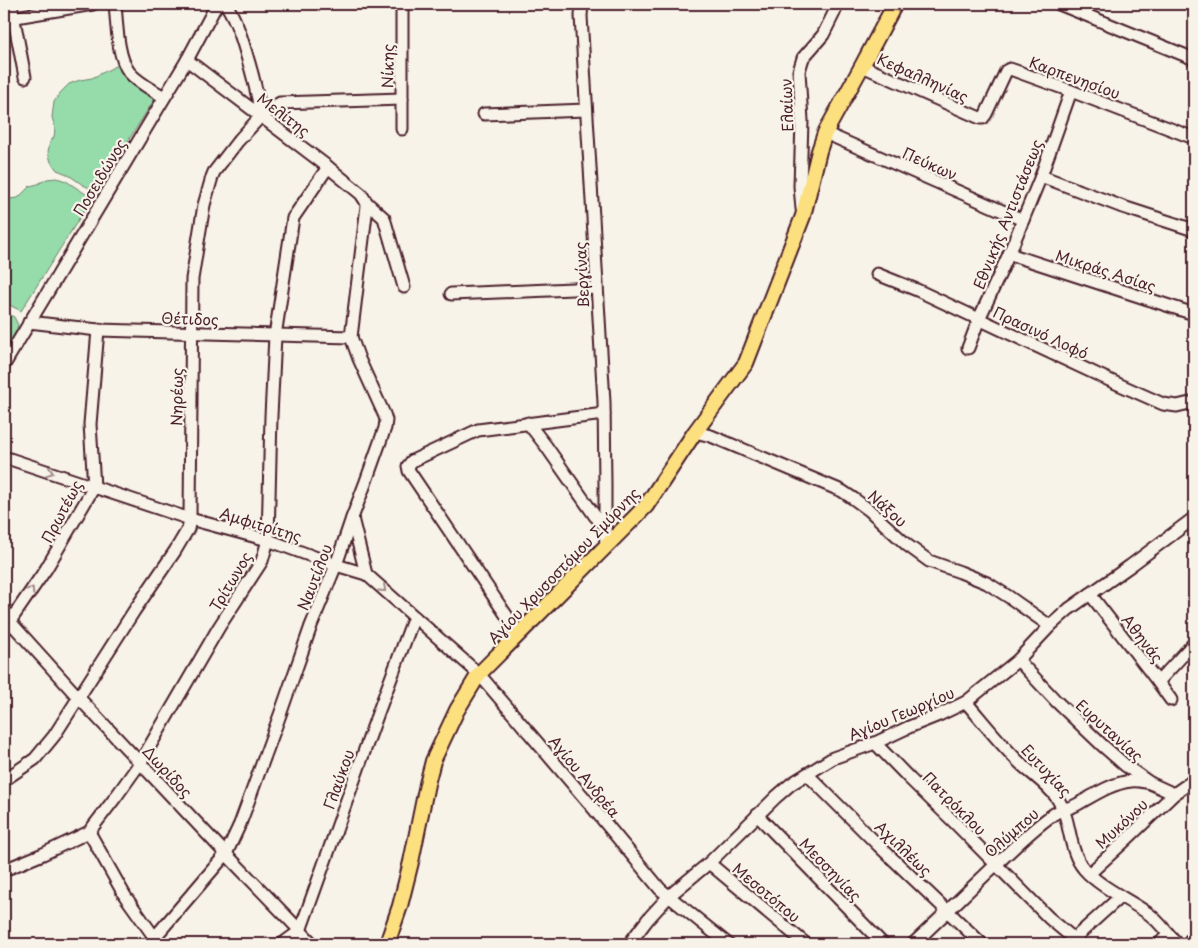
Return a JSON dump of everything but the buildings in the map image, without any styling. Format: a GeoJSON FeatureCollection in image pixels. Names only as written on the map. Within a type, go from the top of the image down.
{"type":"FeatureCollection","features":[{"type":"Feature","properties":{"kind":"main road","name":"Αγίου Χρυσοστόμου Σμύρνης"},"geometry":{"type":"LineString","coordinates":[[387,944],[407,880],[433,761],[457,710],[479,674],[646,506],[746,363],[803,216],[825,133],[895,4]]}},
{"type":"Feature","properties":{"kind":"street"},"geometry":{"type":"LineString","coordinates":[[11,4],[8,18],[25,76]]}},
{"type":"Feature","properties":{"kind":"street"},"geometry":{"type":"LineString","coordinates":[[8,18],[93,4]]}},
{"type":"Feature","properties":{"kind":"street"},"geometry":{"type":"LineString","coordinates":[[115,4],[121,55],[124,63],[130,73],[164,97]]}},
{"type":"Feature","properties":{"kind":"street","name":"Ποσειδώνος"},"geometry":{"type":"LineString","coordinates":[[4,365],[187,60],[216,4]]}},
{"type":"Feature","properties":{"kind":"street"},"geometry":{"type":"LineString","coordinates":[[226,4],[234,17],[242,37],[261,116]]}},
{"type":"Feature","properties":{"kind":"street","name":"Νίκης"},"geometry":{"type":"LineString","coordinates":[[402,4],[402,129]]}},
{"type":"Feature","properties":{"kind":"street","name":"Βεργίνας"},"geometry":{"type":"LineString","coordinates":[[582,4],[586,110],[604,414],[606,545]]}},
{"type":"Feature","properties":{"kind":"street","name":"Ελαίων"},"geometry":{"type":"LineString","coordinates":[[803,216],[800,186],[802,121],[799,71],[803,58],[823,35],[837,4]]}},
{"type":"Feature","properties":{"kind":"street"},"geometry":{"type":"LineString","coordinates":[[1059,4],[1194,59]]}},
{"type":"Feature","properties":{"kind":"street","name":"Μελίτης"},"geometry":{"type":"LineString","coordinates":[[187,60],[328,167],[384,218],[404,287]]}},
{"type":"Feature","properties":{"kind":"street","name":"Κεφαλληνίας"},"geometry":{"type":"LineString","coordinates":[[862,66],[972,115]]}},
{"type":"Feature","properties":{"kind":"street","name":"Καρπενησίου"},"geometry":{"type":"LineString","coordinates":[[972,115],[980,118],[985,116],[1004,74],[1008,70],[1013,70],[1194,138]]}},
{"type":"Feature","properties":{"kind":"street","name":"Εθνικής Αντιστάσεως"},"geometry":{"type":"LineString","coordinates":[[968,348],[1041,176],[1072,91]]}},
{"type":"Feature","properties":{"kind":"street","name":"Νηρέως"},"geometry":{"type":"LineString","coordinates":[[4,780],[35,759],[54,736],[188,529],[190,519],[192,279],[204,205],[217,167],[261,116],[282,103],[402,99]]}},
{"type":"Feature","properties":{"kind":"street"},"geometry":{"type":"LineString","coordinates":[[484,114],[586,110]]}},
{"type":"Feature","properties":{"kind":"street","name":"Πεύκων"},"geometry":{"type":"LineString","coordinates":[[825,133],[1023,220]]}},
{"type":"Feature","properties":{"kind":"street","name":"Τρίτωνος"},"geometry":{"type":"LineString","coordinates":[[4,870],[89,832],[140,763],[219,627],[261,562],[268,540],[271,416],[276,336],[294,217],[328,167]]}},
{"type":"Feature","properties":{"kind":"street"},"geometry":{"type":"LineString","coordinates":[[1041,176],[1120,206],[1194,230]]}},
{"type":"Feature","properties":{"kind":"street","name":"Ναυτίλου"},"geometry":{"type":"LineString","coordinates":[[152,941],[226,854],[240,824],[385,428],[386,420],[384,414],[350,337],[367,206],[364,198]]}},
{"type":"Feature","properties":{"kind":"street","name":"Μικράς Ασίας"},"geometry":{"type":"LineString","coordinates":[[1009,254],[1194,314]]}},
{"type":"Feature","properties":{"kind":"street","name":"Πρασινό Λοφό"},"geometry":{"type":"LineString","coordinates":[[877,274],[917,290],[1163,404],[1177,406],[1194,402]]}},
{"type":"Feature","properties":{"kind":"street"},"geometry":{"type":"LineString","coordinates":[[452,294],[597,288]]}},
{"type":"Feature","properties":{"kind":"street","name":"Θέτιδος"},"geometry":{"type":"LineString","coordinates":[[29,322],[98,330],[350,337]]}},
{"type":"Feature","properties":{"kind":"street","name":"Πρωτέως"},"geometry":{"type":"LineString","coordinates":[[6,623],[46,569],[94,487],[90,424],[98,330]]}},
{"type":"Feature","properties":{"kind":"street"},"geometry":{"type":"LineString","coordinates":[[518,634],[408,468],[409,463],[477,430],[604,414]]}},
{"type":"Feature","properties":{"kind":"street"},"geometry":{"type":"LineString","coordinates":[[528,423],[595,516],[605,526]]}},
{"type":"Feature","properties":{"kind":"street","name":"Νάξου"},"geometry":{"type":"LineString","coordinates":[[696,432],[842,491],[854,498],[907,545],[930,561],[987,584],[1010,597],[1050,626]]}},
{"type":"Feature","properties":{"kind":"street","name":"Αμφιτρίτης"},"geometry":{"type":"LineString","coordinates":[[4,457],[190,519],[268,540],[366,574],[479,674]]}},
{"type":"Feature","properties":{"kind":"street"},"geometry":{"type":"LineString","coordinates":[[352,518],[366,574]]}},
{"type":"Feature","properties":{"kind":"street","name":"Αγίου Γεωργίου"},"geometry":{"type":"LineString","coordinates":[[629,944],[669,896],[709,863],[791,784],[833,758],[875,743],[966,702],[1018,660],[1069,609],[1194,518]]}},
{"type":"Feature","properties":{"kind":"street","name":"Αθηνάς"},"geometry":{"type":"LineString","coordinates":[[1090,594],[1171,700]]}},
{"type":"Feature","properties":{"kind":"street","name":"Γλαύκου"},"geometry":{"type":"LineString","coordinates":[[300,931],[371,731],[414,617]]}},
{"type":"Feature","properties":{"kind":"street","name":"Δωρίδος"},"geometry":{"type":"LineString","coordinates":[[6,623],[313,944]]}},
{"type":"Feature","properties":{"kind":"street"},"geometry":{"type":"LineString","coordinates":[[1158,682],[1194,643]]}},
{"type":"Feature","properties":{"kind":"street","name":"Ευρυτανίας"},"geometry":{"type":"LineString","coordinates":[[1018,660],[1056,701],[1126,766],[1150,783],[1174,794]]}},
{"type":"Feature","properties":{"kind":"street","name":"Αγίου Ανδρέα"},"geometry":{"type":"LineString","coordinates":[[479,674],[660,889],[728,944]]}},
{"type":"Feature","properties":{"kind":"street","name":"Ευτυχίας"},"geometry":{"type":"LineString","coordinates":[[966,702],[995,738],[1057,798],[1066,817],[1078,861],[1089,874],[1120,897],[1150,915],[1178,944]]}},
{"type":"Feature","properties":{"kind":"street","name":"Πατρόκλου"},"geometry":{"type":"LineString","coordinates":[[875,743],[1074,943]]}},
{"type":"Feature","properties":{"kind":"street","name":"Αχιλλέως"},"geometry":{"type":"LineString","coordinates":[[806,774],[982,944]]}},
{"type":"Feature","properties":{"kind":"street"},"geometry":{"type":"LineString","coordinates":[[1174,794],[1194,780]]}},
{"type":"Feature","properties":{"kind":"street","name":"Ολύμπου"},"geometry":{"type":"LineString","coordinates":[[913,944],[1025,837],[1054,813],[1063,809],[1070,809],[1116,785],[1130,781],[1150,783]]}},
{"type":"Feature","properties":{"kind":"street","name":"Μυκόνου"},"geometry":{"type":"LineString","coordinates":[[1089,874],[1128,840],[1174,794]]}},
{"type":"Feature","properties":{"kind":"street","name":"Μεσσηνίας"},"geometry":{"type":"LineString","coordinates":[[757,815],[883,944]]}},
{"type":"Feature","properties":{"kind":"street"},"geometry":{"type":"LineString","coordinates":[[89,832],[152,941]]}},
{"type":"Feature","properties":{"kind":"street","name":"Μεσοτόπου"},"geometry":{"type":"LineString","coordinates":[[709,863],[806,944]]}},
{"type":"Feature","properties":{"kind":"street"},"geometry":{"type":"LineString","coordinates":[[1074,943],[1096,918],[1120,897]]}},
{"type":"Feature","properties":{"kind":"street"},"geometry":{"type":"LineString","coordinates":[[282,944],[300,931]]}},
{"type":"Feature","properties":{"kind":"street"},"geometry":{"type":"LineString","coordinates":[[1159,944],[1168,935]]}},
{"type":"Feature","properties":{"kind":"street"},"geometry":{"type":"LineString","coordinates":[[1187,944],[1194,936]]}},
{"type":"Feature","properties":{"kind":"green space"},"geometry":{"type":"Polygon","coordinates":[[[120,64],[156,97],[96,191],[57,170],[51,162],[48,152],[50,142],[54,137],[55,128],[52,117],[54,102],[69,84],[92,78],[120,64]]]}},
{"type":"Feature","properties":{"kind":"green space"},"geometry":{"type":"Polygon","coordinates":[[[57,178],[66,181],[92,198],[21,311],[4,302],[4,204],[8,199],[18,198],[30,186],[47,179],[57,178]]]}},
{"type":"Feature","properties":{"kind":"green space"},"geometry":{"type":"Polygon","coordinates":[[[4,312],[14,317],[18,325],[13,341],[4,357],[4,312]]]}}]}
